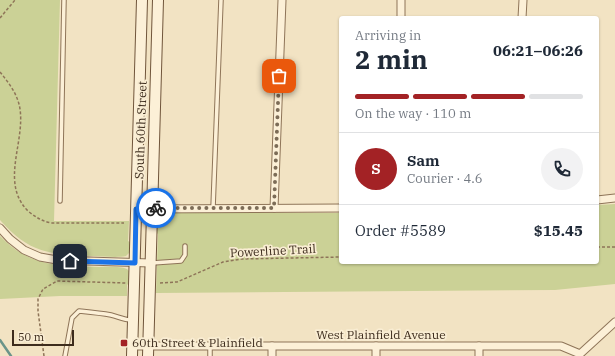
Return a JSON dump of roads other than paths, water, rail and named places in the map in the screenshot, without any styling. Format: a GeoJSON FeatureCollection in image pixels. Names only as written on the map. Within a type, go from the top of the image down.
{"type":"FeatureCollection","features":[{"type":"Feature","properties":{"kind":"main road","name":"South 60th Street"},"geometry":{"type":"LineString","coordinates":[[132,351],[142,0]]}},
{"type":"Feature","properties":{"kind":"main road","name":"South 60th Street"},"geometry":{"type":"LineString","coordinates":[[148,351],[158,0]]}},
{"type":"Feature","properties":{"kind":"street"},"geometry":{"type":"LineString","coordinates":[[274,208],[282,0]]}},
{"type":"Feature","properties":{"kind":"street"},"geometry":{"type":"LineString","coordinates":[[401,0],[401,16]]}},
{"type":"Feature","properties":{"kind":"street"},"geometry":{"type":"LineString","coordinates":[[522,16],[523,0]]}},
{"type":"Feature","properties":{"kind":"street"},"geometry":{"type":"LineString","coordinates":[[599,200],[615,198]]}},
{"type":"Feature","properties":{"kind":"street"},"geometry":{"type":"LineString","coordinates":[[136,209],[339,208]]}},
{"type":"Feature","properties":{"kind":"street"},"geometry":{"type":"LineString","coordinates":[[0,228],[10,239],[24,250],[40,257],[57,260],[150,263]]}},
{"type":"Feature","properties":{"kind":"street","name":"West Plainfield Avenue"},"geometry":{"type":"LineString","coordinates":[[132,351],[210,347],[272,346],[560,346],[581,355],[586,347],[615,322]]}},
{"type":"Feature","properties":{"kind":"street"},"geometry":{"type":"LineString","coordinates":[[272,346],[272,356]]}},
{"type":"Feature","properties":{"kind":"street"},"geometry":{"type":"LineString","coordinates":[[376,346],[376,356]]}},
{"type":"Feature","properties":{"kind":"street"},"geometry":{"type":"LineString","coordinates":[[479,346],[479,356]]}},
{"type":"Feature","properties":{"kind":"lane"},"geometry":{"type":"LineString","coordinates":[[60,201],[64,0]]}},
{"type":"Feature","properties":{"kind":"lane"},"geometry":{"type":"LineString","coordinates":[[214,208],[221,0]]}},
{"type":"Feature","properties":{"kind":"lane"},"geometry":{"type":"LineString","coordinates":[[150,263],[181,261],[185,255],[185,246]]}},
{"type":"Feature","properties":{"kind":"lane"},"geometry":{"type":"LineString","coordinates":[[65,356],[72,318],[79,311],[114,316],[123,320],[133,320]]}},
{"type":"Feature","properties":{"kind":"lane"},"geometry":{"type":"LineString","coordinates":[[210,347],[210,356]]}},
{"type":"Feature","properties":{"kind":"waterway"},"geometry":{"type":"LineString","coordinates":[[0,340],[11,356]]}},
{"type":"Feature","properties":{"kind":"place","name":"60th Street & Plainfield"},"geometry":{"type":"Point","coordinates":[124,343]}}]}
